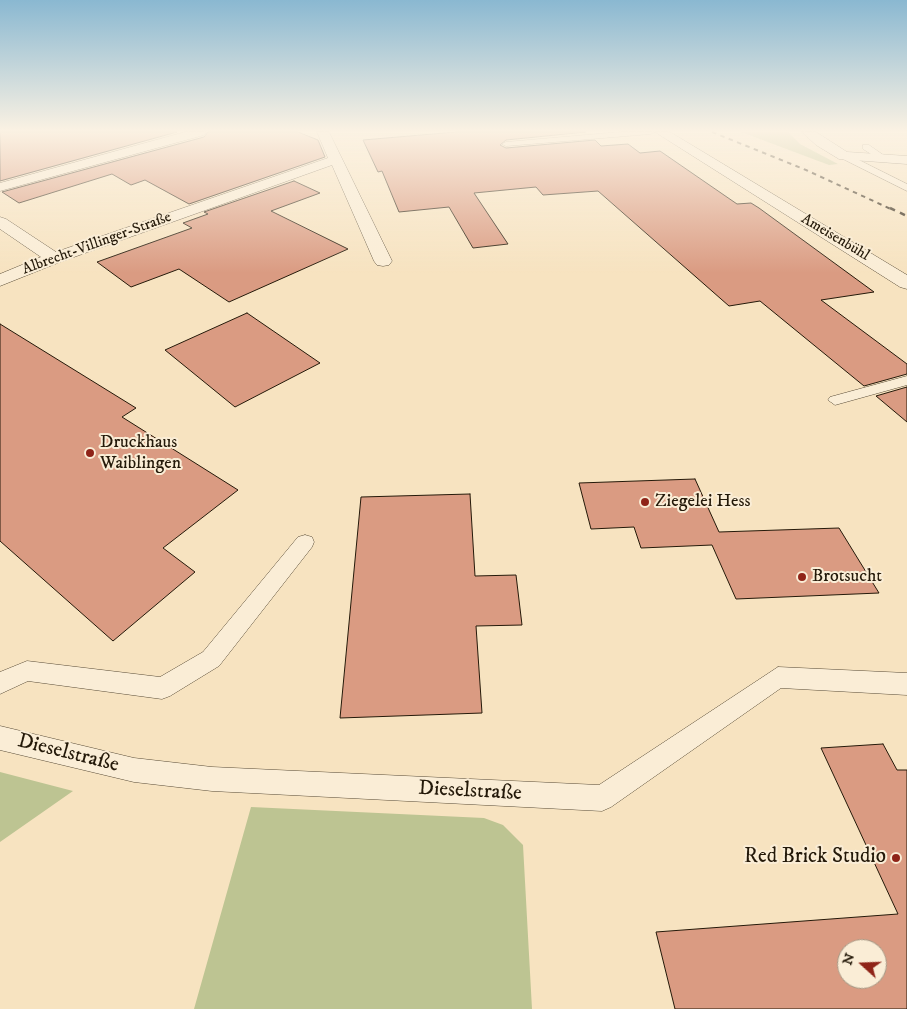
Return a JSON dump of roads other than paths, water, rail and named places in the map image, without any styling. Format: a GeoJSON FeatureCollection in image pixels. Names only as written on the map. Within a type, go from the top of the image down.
{"type":"FeatureCollection","features":[{"type":"Feature","properties":{"kind":"street"},"geometry":{"type":"LineString","coordinates":[[0,187],[29,179]]}},
{"type":"Feature","properties":{"kind":"street","name":"Albrecht-Villinger-Straße"},"geometry":{"type":"LineString","coordinates":[[0,280],[54,258],[280,179]]}},
{"type":"Feature","properties":{"kind":"street"},"geometry":{"type":"LineString","coordinates":[[346,179],[383,261]]}},
{"type":"Feature","properties":{"kind":"street","name":"Ameisenbühl"},"geometry":{"type":"LineString","coordinates":[[738,179],[907,283]]}},
{"type":"Feature","properties":{"kind":"street"},"geometry":{"type":"LineString","coordinates":[[0,222],[54,258]]}},
{"type":"Feature","properties":{"kind":"lane"},"geometry":{"type":"LineString","coordinates":[[889,179],[907,188]]}},
{"type":"Feature","properties":{"kind":"lane"},"geometry":{"type":"LineString","coordinates":[[835,400],[907,380]]}},
{"type":"Feature","properties":{"kind":"lane"},"geometry":{"type":"LineString","coordinates":[[0,683],[27,671],[162,688],[211,659],[305,542]]}},
{"type":"Feature","properties":{"kind":"lane","name":"Dieselstraße"},"geometry":{"type":"LineString","coordinates":[[0,738],[134,770],[212,779],[602,798],[778,677],[907,684]]}},
{"type":"Feature","properties":{"kind":"railway"},"geometry":{"type":"LineString","coordinates":[[826,179],[893,210]]}},
{"type":"Feature","properties":{"kind":"railway"},"geometry":{"type":"LineString","coordinates":[[890,208],[907,216]]}},
{"type":"Feature","properties":{"kind":"place","name":"Druckhaus Waiblingen"},"geometry":{"type":"Point","coordinates":[90,453]}},
{"type":"Feature","properties":{"kind":"place","name":"Ziegelei Hess"},"geometry":{"type":"Point","coordinates":[645,502]}},
{"type":"Feature","properties":{"kind":"place","name":"Brotsucht"},"geometry":{"type":"Point","coordinates":[802,577]}},
{"type":"Feature","properties":{"kind":"place","name":"Red Brick Studio"},"geometry":{"type":"Point","coordinates":[896,858]}}]}
